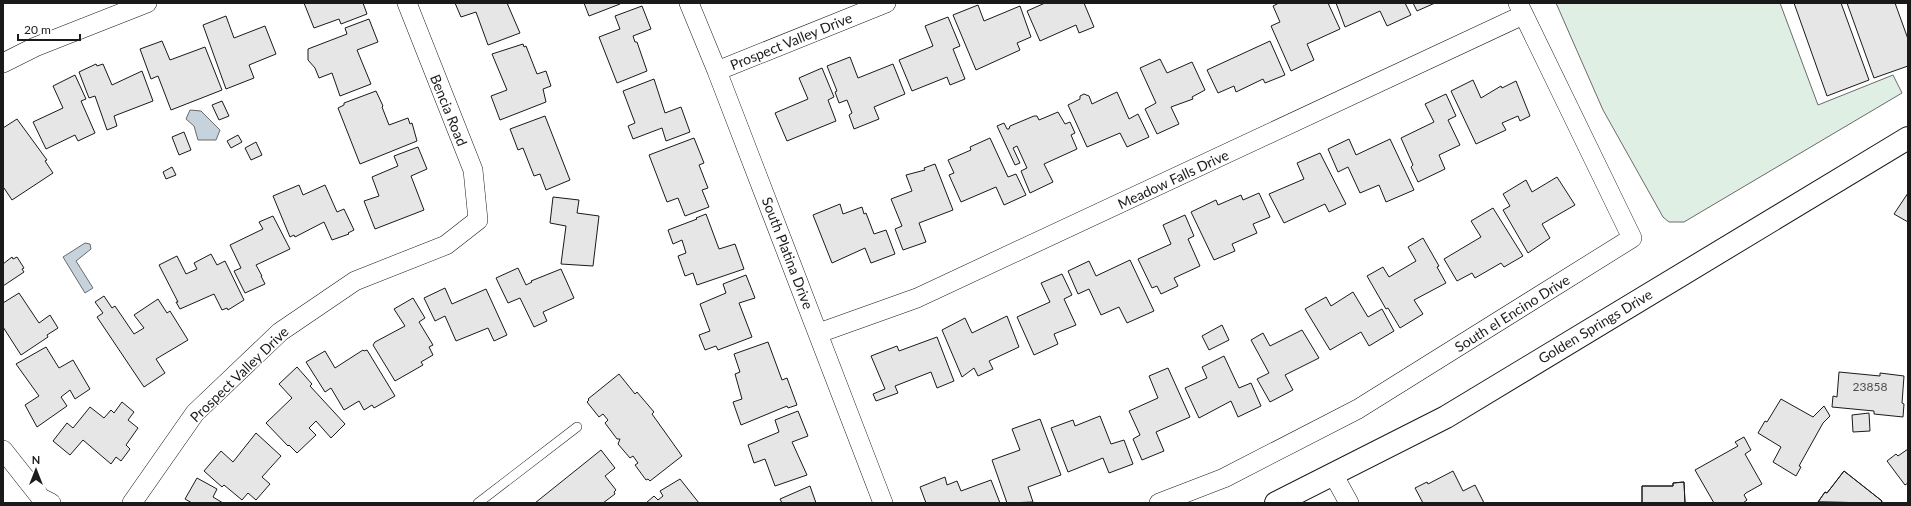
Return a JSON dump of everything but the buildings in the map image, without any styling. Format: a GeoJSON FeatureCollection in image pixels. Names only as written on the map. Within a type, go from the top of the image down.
{"type":"FeatureCollection","features":[{"type":"Feature","properties":{"kind":"main road","name":"Golden Springs Drive"},"geometry":{"type":"LineString","coordinates":[[1276,503],[1446,416],[1908,138]]}},
{"type":"Feature","properties":{"kind":"street"},"geometry":{"type":"LineString","coordinates":[[3,63],[35,47],[147,3]]}},
{"type":"Feature","properties":{"kind":"street","name":"Bencia Road"},"geometry":{"type":"LineString","coordinates":[[406,3],[473,170],[478,220]]}},
{"type":"Feature","properties":{"kind":"street","name":"South Platina Drive"},"geometry":{"type":"LineString","coordinates":[[690,3],[819,333],[883,503]]}},
{"type":"Feature","properties":{"kind":"street","name":"Prospect Valley Drive"},"geometry":{"type":"LineString","coordinates":[[717,71],[886,3]]}},
{"type":"Feature","properties":{"kind":"street","name":"Meadow Falls Drive"},"geometry":{"type":"LineString","coordinates":[[819,333],[917,298],[1520,9]]}},
{"type":"Feature","properties":{"kind":"street","name":"South el Encino Drive"},"geometry":{"type":"LineString","coordinates":[[1159,503],[1224,478],[1358,409],[1632,238],[1520,9]]}},
{"type":"Feature","properties":{"kind":"street","name":"Prospect Valley Drive"},"geometry":{"type":"LineString","coordinates":[[132,503],[195,413],[280,332],[355,281],[446,245],[478,220]]}},
{"type":"Feature","properties":{"kind":"street"},"geometry":{"type":"LineString","coordinates":[[3,450],[41,498],[51,503]]}},
{"type":"Feature","properties":{"kind":"street"},"geometry":{"type":"LineString","coordinates":[[1333,474],[1350,503]]}},
{"type":"Feature","properties":{"kind":"lane"},"geometry":{"type":"LineString","coordinates":[[478,503],[577,426]]}},
{"type":"Feature","properties":{"kind":"green space"},"geometry":{"type":"Polygon","coordinates":[[[1556,3],[1780,3],[1818,105],[1893,75],[1902,93],[1684,222],[1669,222],[1663,217],[1603,110],[1556,3]]]}},
{"type":"Feature","properties":{"kind":"shaded area"},"geometry":{"type":"Polygon","coordinates":[[[190,110],[201,111],[220,130],[216,140],[198,140],[194,126],[186,119],[190,110]]]}},
{"type":"Feature","properties":{"kind":"shaded area"},"geometry":{"type":"Polygon","coordinates":[[[85,243],[90,244],[91,249],[76,261],[93,288],[85,293],[63,257],[85,243]]]}}]}
